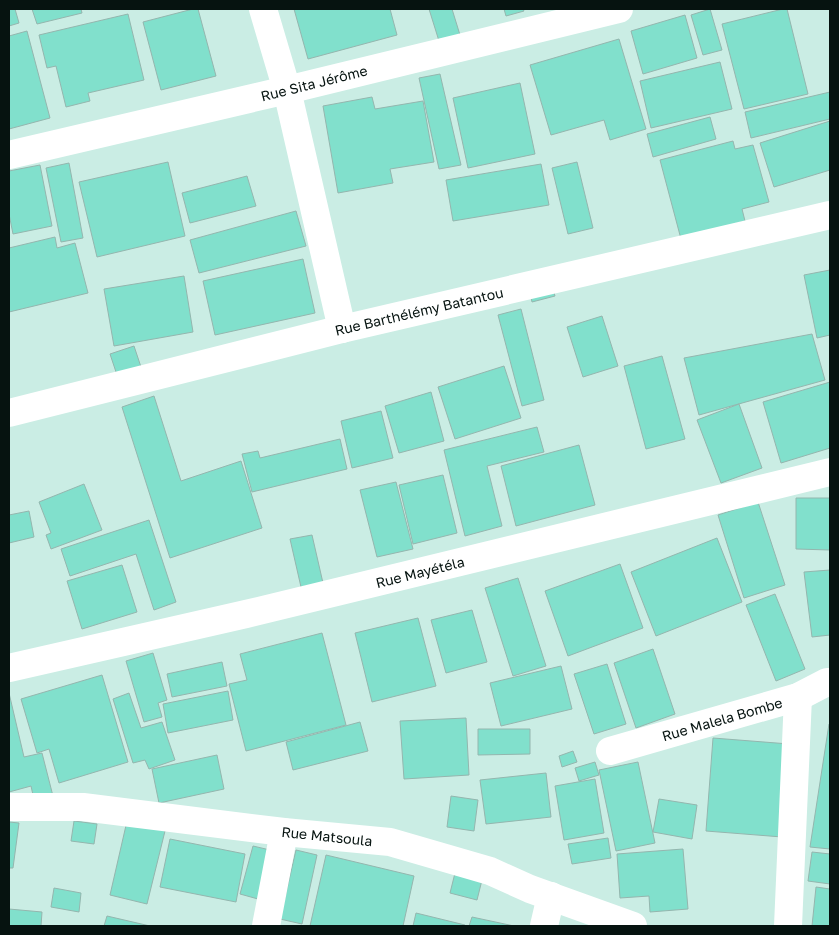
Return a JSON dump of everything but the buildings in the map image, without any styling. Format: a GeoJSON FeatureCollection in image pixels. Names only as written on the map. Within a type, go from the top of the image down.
{"type":"FeatureCollection","features":[{"type":"Feature","properties":{"kind":"street"},"geometry":{"type":"LineString","coordinates":[[263,9],[287,90],[342,329]]}},
{"type":"Feature","properties":{"kind":"street","name":"Rue Sita Jérôme"},"geometry":{"type":"LineString","coordinates":[[9,155],[619,9]]}},
{"type":"Feature","properties":{"kind":"street","name":"Rue Barthélémy Batantou"},"geometry":{"type":"LineString","coordinates":[[9,413],[342,329],[830,215]]}},
{"type":"Feature","properties":{"kind":"street","name":"Rue Mayétéla"},"geometry":{"type":"LineString","coordinates":[[9,668],[256,612],[830,472]]}},
{"type":"Feature","properties":{"kind":"street","name":"Rue Malela Bombe"},"geometry":{"type":"LineString","coordinates":[[610,751],[798,697],[830,682]]}},
{"type":"Feature","properties":{"kind":"street"},"geometry":{"type":"LineString","coordinates":[[788,926],[798,697]]}},
{"type":"Feature","properties":{"kind":"street","name":"Rue Matsoula"},"geometry":{"type":"LineString","coordinates":[[9,807],[84,807],[284,832],[390,842],[490,871],[633,926]]}},
{"type":"Feature","properties":{"kind":"street"},"geometry":{"type":"LineString","coordinates":[[266,926],[284,832]]}},
{"type":"Feature","properties":{"kind":"street"},"geometry":{"type":"LineString","coordinates":[[544,926],[551,896]]}}]}
